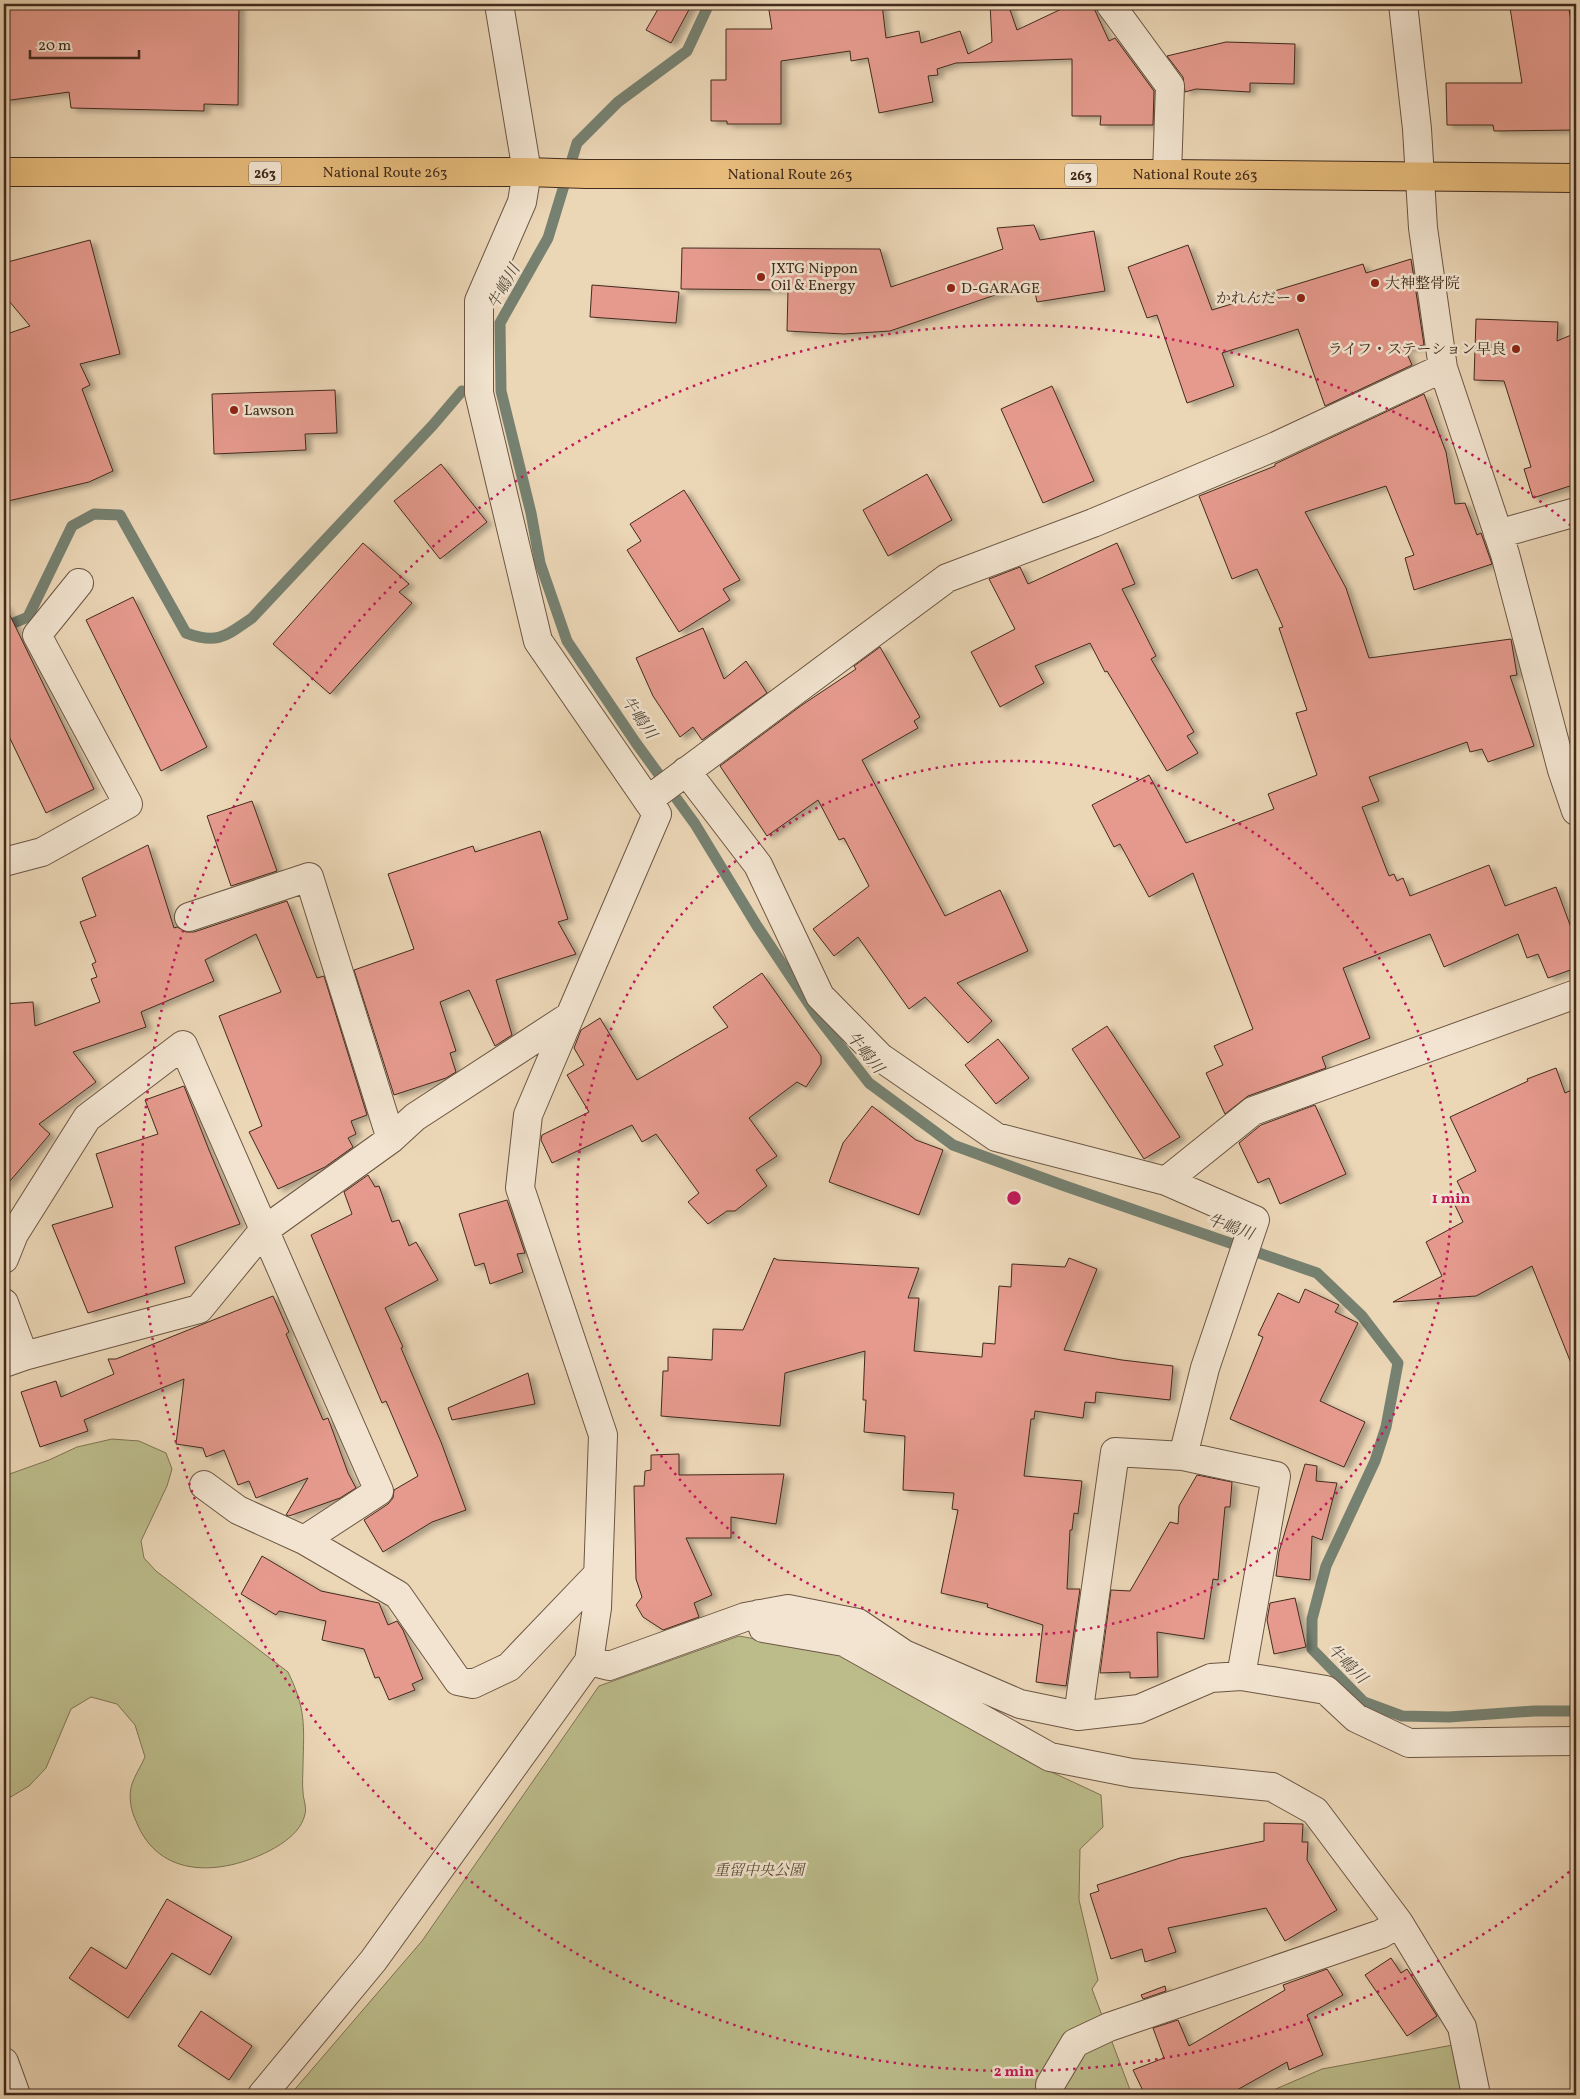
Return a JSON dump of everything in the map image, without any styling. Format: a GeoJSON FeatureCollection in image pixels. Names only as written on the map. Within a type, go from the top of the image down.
{"type":"FeatureCollection","features":[{"type":"Feature","properties":{"kind":"highway","name":"National Route 263"},"geometry":{"type":"LineString","coordinates":[[4,172],[1167,174],[1420,178],[1576,178]]}},
{"type":"Feature","properties":{"kind":"street"},"geometry":{"type":"LineString","coordinates":[[262,2095],[373,1961],[589,1661],[597,1608],[603,1435],[520,1188],[528,1115],[658,814],[538,641],[478,393],[479,301],[522,202],[527,172],[499,4]]}},
{"type":"Feature","properties":{"kind":"street"},"geometry":{"type":"LineString","coordinates":[[1110,4],[1170,86],[1167,174]]}},
{"type":"Feature","properties":{"kind":"street"},"geometry":{"type":"LineString","coordinates":[[1403,4],[1417,129],[1422,228],[1443,368],[1498,534],[1562,770],[1576,811]]}},
{"type":"Feature","properties":{"kind":"street"},"geometry":{"type":"LineString","coordinates":[[648,800],[947,578],[1093,523],[1274,447],[1443,368]]}},
{"type":"Feature","properties":{"kind":"street"},"geometry":{"type":"LineString","coordinates":[[1498,534],[1576,512]]}},
{"type":"Feature","properties":{"kind":"street"},"geometry":{"type":"LineString","coordinates":[[7,854],[42,852],[128,804],[37,635],[78,583]]}},
{"type":"Feature","properties":{"kind":"street"},"geometry":{"type":"LineString","coordinates":[[686,771],[758,865],[820,996],[880,1058],[996,1137],[1166,1181],[1255,1220],[1205,1368],[1183,1456]]}},
{"type":"Feature","properties":{"kind":"street"},"geometry":{"type":"LineString","coordinates":[[189,917],[308,876],[390,1139]]}},
{"type":"Feature","properties":{"kind":"street"},"geometry":{"type":"LineString","coordinates":[[1166,1181],[1253,1111],[1576,994]]}},
{"type":"Feature","properties":{"kind":"street"},"geometry":{"type":"LineString","coordinates":[[4,1303],[14,1360],[200,1310],[264,1231],[390,1139],[415,1117],[570,1016]]}},
{"type":"Feature","properties":{"kind":"street"},"geometry":{"type":"LineString","coordinates":[[4,1259],[14,1234],[87,1118],[182,1045],[379,1491],[304,1540]]}},
{"type":"Feature","properties":{"kind":"street"},"geometry":{"type":"LineString","coordinates":[[1078,1716],[1115,1452],[1183,1456],[1276,1476],[1241,1676]]}},
{"type":"Feature","properties":{"kind":"street"},"geometry":{"type":"LineString","coordinates":[[204,1485],[238,1510],[304,1540],[398,1595],[458,1681],[473,1684],[509,1667],[598,1574]]}},
{"type":"Feature","properties":{"kind":"street"},"geometry":{"type":"LineString","coordinates":[[589,1661],[609,1666],[745,1617],[788,1609],[858,1623],[904,1654],[1020,1704],[1078,1716],[1139,1709],[1211,1678],[1241,1676],[1326,1690],[1356,1718],[1409,1743],[1576,1741]]}},
{"type":"Feature","properties":{"kind":"street"},"geometry":{"type":"LineString","coordinates":[[759,1614],[763,1628],[844,1642],[1050,1757],[1132,1773],[1272,1787],[1315,1811],[1399,1923],[1462,2027],[1476,2095]]}},
{"type":"Feature","properties":{"kind":"street"},"geometry":{"type":"LineString","coordinates":[[1051,2095],[1050,2085],[1075,2043],[1109,2028],[1380,1934],[1399,1923]]}},
{"type":"Feature","properties":{"kind":"street"},"geometry":{"type":"LineString","coordinates":[[4,2062],[16,2095]]}},
{"type":"Feature","properties":{"kind":"green space"},"geometry":{"type":"Polygon","coordinates":[[[112,1439],[139,1441],[166,1453],[172,1469],[167,1486],[141,1541],[144,1558],[156,1571],[288,1672],[301,1707],[303,1717],[303,1794],[306,1809],[303,1820],[296,1832],[275,1848],[232,1865],[212,1868],[193,1867],[176,1863],[160,1854],[146,1840],[131,1808],[130,1798],[132,1784],[145,1757],[135,1725],[117,1704],[91,1697],[71,1709],[46,1768],[29,1786],[4,1801],[4,1476],[49,1460],[77,1447],[112,1439]]]}},
{"type":"Feature","properties":{"kind":"green space","name":"重留中央公園"},"geometry":{"type":"Polygon","coordinates":[[[739,1636],[842,1655],[1045,1769],[1101,1795],[1103,1827],[1080,1849],[1079,1900],[1098,1980],[1092,1989],[1132,2095],[290,2095],[422,1941],[599,1686],[739,1636]]]}},
{"type":"Feature","properties":{"kind":"green space"},"geometry":{"type":"Polygon","coordinates":[[[1453,2045],[1464,2095],[1262,2095],[1322,2069],[1453,2045]]]}},
{"type":"Feature","properties":{"kind":"building"},"geometry":{"type":"Polygon","coordinates":[[[4,4],[239,4],[238,105],[204,104],[204,111],[71,108],[69,92],[4,101],[4,4]]]}},
{"type":"Feature","properties":{"kind":"building"},"geometry":{"type":"Polygon","coordinates":[[[661,4],[692,4],[671,43],[646,30],[661,4]]]}},
{"type":"Feature","properties":{"kind":"building"},"geometry":{"type":"Polygon","coordinates":[[[768,4],[882,4],[886,38],[919,31],[921,43],[960,31],[968,54],[992,42],[990,4],[1008,4],[1017,30],[1072,4],[1092,4],[1109,41],[1115,38],[1154,91],[1153,125],[1100,125],[1101,116],[1072,116],[1072,59],[956,63],[937,69],[938,75],[928,76],[933,102],[879,113],[868,58],[851,61],[850,51],[781,61],[781,124],[727,124],[727,121],[711,121],[711,80],[726,80],[726,29],[772,29],[768,4]]]}},
{"type":"Feature","properties":{"kind":"building"},"geometry":{"type":"Polygon","coordinates":[[[1533,4],[1568,4],[1576,48],[1576,130],[1494,131],[1493,125],[1447,125],[1446,83],[1522,83],[1510,8],[1533,4]]]}},
{"type":"Feature","properties":{"kind":"building"},"geometry":{"type":"Polygon","coordinates":[[[1226,42],[1295,44],[1294,84],[1250,83],[1250,92],[1196,89],[1185,92],[1183,77],[1167,56],[1226,42]]]}},
{"type":"Feature","properties":{"kind":"building"},"geometry":{"type":"Polygon","coordinates":[[[1034,225],[1040,240],[1094,231],[1105,291],[1037,302],[1033,282],[890,331],[844,334],[787,331],[788,290],[681,289],[682,248],[880,249],[891,287],[1003,249],[997,228],[1034,225]]]}},
{"type":"Feature","properties":{"kind":"building"},"geometry":{"type":"Polygon","coordinates":[[[90,240],[120,354],[80,364],[90,385],[82,389],[113,471],[89,482],[4,502],[4,335],[30,326],[4,295],[4,263],[90,240]]]}},
{"type":"Feature","properties":{"kind":"building"},"geometry":{"type":"Polygon","coordinates":[[[1188,245],[1212,310],[1363,264],[1366,273],[1411,259],[1424,345],[1405,349],[1412,365],[1325,406],[1298,329],[1222,353],[1234,386],[1187,403],[1157,315],[1147,318],[1128,267],[1188,245]]]}},
{"type":"Feature","properties":{"kind":"building"},"geometry":{"type":"Polygon","coordinates":[[[592,285],[679,292],[676,323],[590,317],[592,285]]]}},
{"type":"Feature","properties":{"kind":"building"},"geometry":{"type":"Polygon","coordinates":[[[1476,319],[1558,322],[1557,341],[1576,333],[1576,484],[1533,498],[1524,469],[1531,467],[1504,381],[1474,380],[1476,319]]]}},
{"type":"Feature","properties":{"kind":"building"},"geometry":{"type":"Polygon","coordinates":[[[1052,386],[1094,481],[1043,503],[1001,409],[1052,386]]]}},
{"type":"Feature","properties":{"kind":"building"},"geometry":{"type":"Polygon","coordinates":[[[335,390],[337,433],[305,434],[306,450],[214,454],[212,394],[335,390]]]}},
{"type":"Feature","properties":{"kind":"building"},"geometry":{"type":"Polygon","coordinates":[[[1424,394],[1446,452],[1455,504],[1465,503],[1477,535],[1481,533],[1492,564],[1414,590],[1405,558],[1414,555],[1386,486],[1305,512],[1346,588],[1369,658],[1511,639],[1517,675],[1510,676],[1534,746],[1488,762],[1482,749],[1470,752],[1467,742],[1369,777],[1379,801],[1362,807],[1389,876],[1394,874],[1397,881],[1403,878],[1410,896],[1489,865],[1505,906],[1556,887],[1576,941],[1576,968],[1548,978],[1538,954],[1527,958],[1518,934],[1444,967],[1430,934],[1343,968],[1370,1038],[1322,1057],[1326,1068],[1248,1096],[1225,1114],[1206,1073],[1223,1065],[1214,1046],[1253,1029],[1193,873],[1149,897],[1120,844],[1114,847],[1092,805],[1149,775],[1186,843],[1274,809],[1268,794],[1317,775],[1296,713],[1307,710],[1279,628],[1283,627],[1257,569],[1232,579],[1199,496],[1275,466],[1275,464],[1424,394]]]}},
{"type":"Feature","properties":{"kind":"building"},"geometry":{"type":"Polygon","coordinates":[[[441,464],[487,522],[440,559],[394,501],[441,464]]]}},
{"type":"Feature","properties":{"kind":"building"},"geometry":{"type":"Polygon","coordinates":[[[927,474],[952,520],[888,556],[863,510],[927,474]]]}},
{"type":"Feature","properties":{"kind":"building"},"geometry":{"type":"Polygon","coordinates":[[[684,490],[740,580],[723,589],[730,600],[679,632],[627,550],[641,541],[630,524],[684,490]]]}},
{"type":"Feature","properties":{"kind":"building"},"geometry":{"type":"Polygon","coordinates":[[[363,543],[409,584],[399,592],[412,603],[330,694],[273,644],[363,543]]]}},
{"type":"Feature","properties":{"kind":"building"},"geometry":{"type":"Polygon","coordinates":[[[1117,543],[1135,584],[1122,589],[1156,656],[1151,659],[1194,732],[1187,736],[1198,753],[1167,771],[1107,671],[1105,672],[1090,643],[1035,666],[1044,683],[1000,707],[971,652],[1015,629],[989,579],[1020,567],[1028,584],[1117,543]]]}},
{"type":"Feature","properties":{"kind":"building"},"geometry":{"type":"Polygon","coordinates":[[[133,597],[207,747],[161,771],[86,620],[133,597]]]}},
{"type":"Feature","properties":{"kind":"building"},"geometry":{"type":"Polygon","coordinates":[[[4,603],[94,789],[46,813],[4,726],[4,603]]]}},
{"type":"Feature","properties":{"kind":"building"},"geometry":{"type":"Polygon","coordinates":[[[703,628],[724,679],[746,661],[767,693],[702,740],[693,727],[680,737],[653,696],[636,658],[703,628]]]}},
{"type":"Feature","properties":{"kind":"building"},"geometry":{"type":"Polygon","coordinates":[[[880,647],[920,717],[914,721],[918,728],[862,760],[945,916],[1000,890],[1028,951],[957,983],[992,1021],[968,1043],[925,997],[909,1009],[858,937],[834,956],[813,929],[869,886],[844,838],[839,840],[818,800],[767,836],[720,766],[802,705],[856,669],[854,666],[880,647]]]}},
{"type":"Feature","properties":{"kind":"building"},"geometry":{"type":"Polygon","coordinates":[[[252,801],[277,871],[231,886],[207,816],[252,801]]]}},
{"type":"Feature","properties":{"kind":"building"},"geometry":{"type":"Polygon","coordinates":[[[540,831],[568,919],[558,922],[576,954],[496,980],[512,1035],[495,1046],[469,990],[440,1002],[456,1051],[450,1053],[456,1072],[446,1078],[394,1095],[354,970],[414,949],[388,874],[473,846],[475,852],[540,831]]]}},
{"type":"Feature","properties":{"kind":"building"},"geometry":{"type":"Polygon","coordinates":[[[148,845],[174,928],[177,927],[186,932],[194,932],[287,901],[317,978],[324,976],[367,1115],[351,1121],[356,1134],[348,1138],[353,1147],[325,1167],[278,1189],[249,1132],[262,1126],[219,1016],[281,992],[256,934],[205,960],[214,981],[141,1012],[146,1027],[73,1052],[96,1082],[39,1124],[50,1134],[4,1188],[4,1004],[33,1002],[35,1026],[100,1002],[91,979],[97,977],[92,964],[96,962],[80,922],[96,916],[82,878],[148,845]]]}},
{"type":"Feature","properties":{"kind":"building"},"geometry":{"type":"Polygon","coordinates":[[[762,973],[821,1056],[821,1064],[806,1087],[797,1082],[749,1118],[777,1156],[756,1170],[767,1186],[735,1211],[727,1211],[708,1224],[688,1202],[699,1193],[656,1134],[642,1142],[632,1125],[552,1163],[541,1140],[542,1135],[589,1112],[567,1075],[584,1065],[574,1048],[581,1030],[600,1018],[637,1080],[728,1027],[713,1007],[762,973]]]}},
{"type":"Feature","properties":{"kind":"building"},"geometry":{"type":"Polygon","coordinates":[[[1107,1026],[1180,1137],[1144,1159],[1072,1049],[1107,1026]]]}},
{"type":"Feature","properties":{"kind":"building"},"geometry":{"type":"Polygon","coordinates":[[[998,1039],[1029,1078],[996,1104],[965,1065],[998,1039]]]}},
{"type":"Feature","properties":{"kind":"building"},"geometry":{"type":"Polygon","coordinates":[[[1556,1068],[1565,1093],[1576,1088],[1575,1373],[1532,1266],[1476,1296],[1393,1302],[1442,1276],[1426,1242],[1463,1222],[1453,1201],[1464,1195],[1457,1181],[1476,1171],[1450,1117],[1528,1081],[1527,1079],[1556,1068]]]}},
{"type":"Feature","properties":{"kind":"building"},"geometry":{"type":"Polygon","coordinates":[[[184,1086],[240,1224],[175,1247],[185,1283],[88,1313],[52,1225],[113,1207],[96,1154],[158,1134],[145,1100],[184,1086]]]}},
{"type":"Feature","properties":{"kind":"building"},"geometry":{"type":"Polygon","coordinates":[[[1315,1105],[1346,1174],[1280,1204],[1269,1178],[1258,1183],[1239,1143],[1261,1125],[1315,1105]]]}},
{"type":"Feature","properties":{"kind":"building"},"geometry":{"type":"Polygon","coordinates":[[[872,1106],[916,1140],[943,1150],[919,1215],[829,1182],[843,1143],[872,1106]]]}},
{"type":"Feature","properties":{"kind":"building"},"geometry":{"type":"Polygon","coordinates":[[[368,1175],[375,1187],[379,1186],[392,1222],[399,1220],[409,1246],[416,1242],[438,1280],[385,1308],[403,1347],[401,1348],[441,1442],[466,1510],[432,1522],[383,1552],[364,1520],[388,1504],[393,1498],[394,1490],[418,1476],[386,1401],[382,1403],[311,1235],[352,1214],[344,1192],[368,1175]]]}},
{"type":"Feature","properties":{"kind":"building"},"geometry":{"type":"Polygon","coordinates":[[[507,1200],[525,1253],[517,1254],[523,1272],[490,1284],[484,1263],[475,1266],[459,1214],[507,1200]]]}},
{"type":"Feature","properties":{"kind":"building"},"geometry":{"type":"Polygon","coordinates":[[[774,1258],[778,1260],[919,1268],[908,1298],[919,1298],[914,1351],[982,1357],[983,1343],[995,1344],[999,1286],[1011,1287],[1012,1264],[1065,1267],[1069,1258],[1097,1269],[1064,1350],[1173,1366],[1170,1400],[1096,1392],[1095,1403],[1085,1402],[1083,1418],[1035,1411],[1034,1419],[1031,1419],[1024,1476],[1082,1481],[1078,1514],[1074,1513],[1072,1530],[1070,1530],[1067,1589],[1080,1589],[1066,1686],[1036,1682],[1043,1625],[987,1607],[988,1604],[941,1593],[958,1510],[952,1509],[954,1493],[903,1490],[905,1436],[864,1432],[866,1400],[863,1400],[865,1351],[785,1373],[780,1426],[661,1416],[663,1371],[668,1371],[668,1357],[712,1360],[713,1329],[743,1330],[774,1258]]]}},
{"type":"Feature","properties":{"kind":"building"},"geometry":{"type":"Polygon","coordinates":[[[1305,1289],[1339,1305],[1335,1312],[1358,1323],[1320,1401],[1365,1422],[1344,1467],[1230,1419],[1263,1337],[1258,1335],[1278,1293],[1299,1303],[1305,1289]]]}},
{"type":"Feature","properties":{"kind":"building"},"geometry":{"type":"Polygon","coordinates":[[[273,1296],[289,1332],[286,1334],[323,1420],[328,1418],[348,1473],[356,1488],[340,1498],[289,1516],[286,1515],[308,1478],[256,1498],[249,1481],[238,1485],[224,1450],[206,1457],[203,1448],[176,1444],[184,1379],[84,1420],[88,1431],[40,1447],[21,1392],[56,1381],[61,1397],[114,1374],[108,1359],[116,1359],[273,1296]]]}},
{"type":"Feature","properties":{"kind":"building"},"geometry":{"type":"Polygon","coordinates":[[[528,1373],[535,1404],[452,1420],[448,1408],[528,1373]]]}},
{"type":"Feature","properties":{"kind":"building"},"geometry":{"type":"Polygon","coordinates":[[[679,1454],[679,1475],[784,1474],[776,1524],[731,1517],[731,1538],[686,1538],[712,1595],[694,1603],[699,1617],[663,1630],[643,1617],[636,1605],[642,1597],[636,1579],[634,1486],[644,1486],[645,1471],[651,1470],[651,1455],[679,1454]]]}},
{"type":"Feature","properties":{"kind":"building"},"geometry":{"type":"Polygon","coordinates":[[[1305,1464],[1317,1466],[1316,1481],[1337,1483],[1322,1540],[1312,1536],[1310,1580],[1276,1576],[1279,1552],[1305,1464]]]}},
{"type":"Feature","properties":{"kind":"building"},"geometry":{"type":"Polygon","coordinates":[[[1197,1475],[1232,1482],[1230,1507],[1225,1507],[1218,1580],[1213,1579],[1204,1639],[1157,1632],[1158,1677],[1130,1678],[1130,1672],[1100,1673],[1111,1590],[1130,1591],[1170,1522],[1178,1524],[1179,1506],[1197,1475]]]}},
{"type":"Feature","properties":{"kind":"building"},"geometry":{"type":"Polygon","coordinates":[[[262,1556],[321,1591],[379,1603],[388,1625],[397,1621],[403,1630],[423,1679],[412,1684],[415,1690],[389,1700],[379,1677],[375,1678],[364,1649],[322,1640],[326,1621],[279,1611],[276,1615],[241,1594],[262,1556]]]}},
{"type":"Feature","properties":{"kind":"building"},"geometry":{"type":"Polygon","coordinates":[[[1295,1598],[1306,1647],[1274,1654],[1267,1620],[1270,1603],[1295,1598]]]}},
{"type":"Feature","properties":{"kind":"building"},"geometry":{"type":"Polygon","coordinates":[[[1264,1823],[1303,1824],[1302,1842],[1308,1842],[1307,1860],[1337,1910],[1285,1941],[1266,1908],[1168,1928],[1176,1952],[1145,1962],[1142,1949],[1111,1959],[1090,1894],[1099,1891],[1097,1885],[1180,1858],[1264,1841],[1264,1823]]]}},
{"type":"Feature","properties":{"kind":"building"},"geometry":{"type":"Polygon","coordinates":[[[167,1899],[232,1937],[210,1975],[172,1953],[128,2018],[69,1978],[91,1947],[126,1969],[167,1899]]]}},
{"type":"Feature","properties":{"kind":"building"},"geometry":{"type":"Polygon","coordinates":[[[1391,1958],[1401,1973],[1407,1969],[1437,2016],[1407,2036],[1365,1975],[1391,1958]]]}},
{"type":"Feature","properties":{"kind":"building"},"geometry":{"type":"Polygon","coordinates":[[[1327,1969],[1343,1995],[1307,2015],[1323,2055],[1289,2070],[1287,2062],[1228,2095],[1145,2095],[1133,2070],[1164,2058],[1153,2028],[1178,2020],[1189,2046],[1285,1990],[1283,1985],[1327,1969]]]}},
{"type":"Feature","properties":{"kind":"building"},"geometry":{"type":"Polygon","coordinates":[[[1165,1986],[1166,1991],[1143,1999],[1141,1995],[1165,1986]]]}},
{"type":"Feature","properties":{"kind":"building"},"geometry":{"type":"Polygon","coordinates":[[[201,2011],[252,2046],[229,2080],[178,2046],[201,2011]]]}},
{"type":"Feature","properties":{"kind":"waterway","name":"牛嶋川"},"geometry":{"type":"LineString","coordinates":[[709,4],[687,51],[618,102],[577,143],[548,238],[500,323],[501,391],[531,513],[540,563],[567,641],[636,743],[695,824],[757,926],[817,1016],[869,1083],[953,1145],[1065,1186],[1317,1273],[1362,1316],[1398,1363],[1386,1427],[1375,1461],[1326,1566],[1312,1619],[1312,1649],[1364,1702],[1402,1716],[1449,1717],[1534,1711],[1576,1711]]}},
{"type":"Feature","properties":{"kind":"waterway"},"geometry":{"type":"LineString","coordinates":[[4,627],[28,617],[72,526],[94,514],[120,515],[186,633],[206,638],[221,637],[228,634],[252,618],[433,425],[462,391]]}},
{"type":"Feature","properties":{"kind":"place","name":"JXTG Nippon Oil & Energy"},"geometry":{"type":"Point","coordinates":[761,277]}},
{"type":"Feature","properties":{"kind":"place","name":"大神整骨院"},"geometry":{"type":"Point","coordinates":[1375,283]}},
{"type":"Feature","properties":{"kind":"place","name":"D-GARAGE"},"geometry":{"type":"Point","coordinates":[951,288]}},
{"type":"Feature","properties":{"kind":"place","name":"かれんだー"},"geometry":{"type":"Point","coordinates":[1301,298]}},
{"type":"Feature","properties":{"kind":"place","name":"ライフ・ステーション早良"},"geometry":{"type":"Point","coordinates":[1516,349]}},
{"type":"Feature","properties":{"kind":"place","name":"Lawson"},"geometry":{"type":"Point","coordinates":[234,410]}}]}
